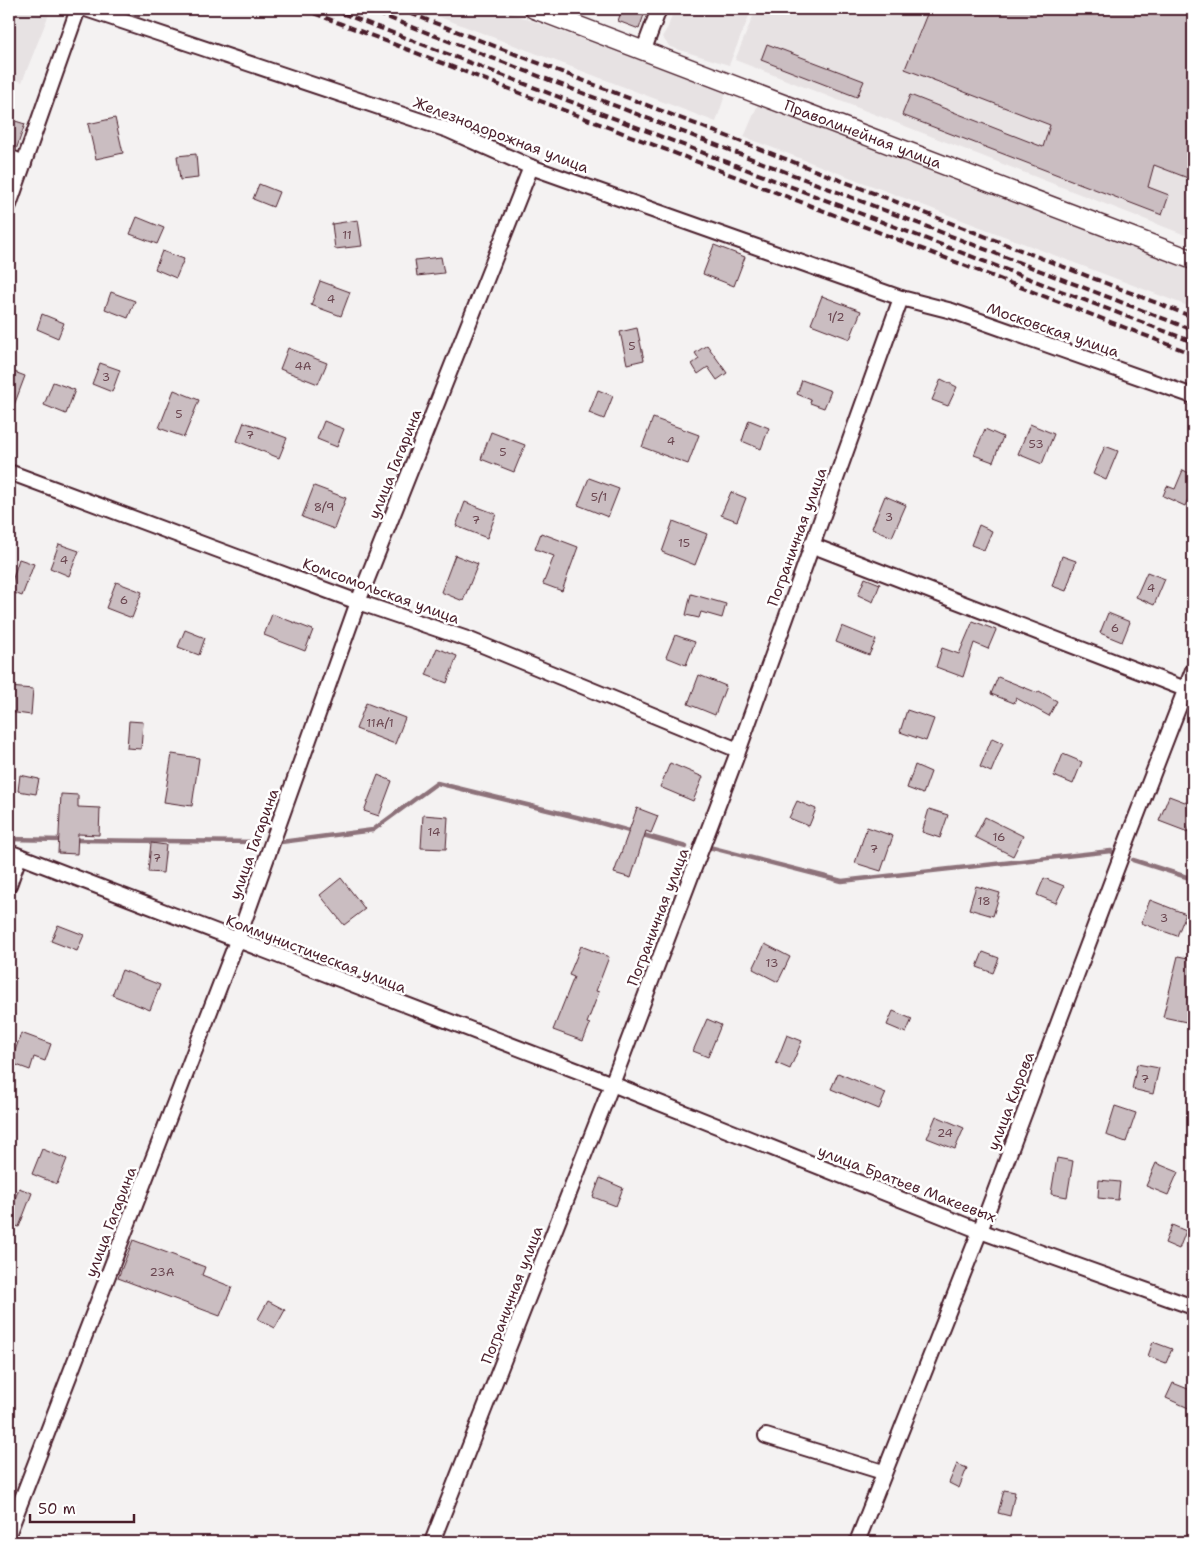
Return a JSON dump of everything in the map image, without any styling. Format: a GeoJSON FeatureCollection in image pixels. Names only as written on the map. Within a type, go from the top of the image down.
{"type":"FeatureCollection","features":[{"type":"Feature","properties":{"kind":"main road","name":"Праволинейная улица"},"geometry":{"type":"LineString","coordinates":[[534,9],[644,49],[1193,260]]}},
{"type":"Feature","properties":{"kind":"street"},"geometry":{"type":"LineString","coordinates":[[9,205],[78,9]]}},
{"type":"Feature","properties":{"kind":"street","name":"Железнодорожная улица"},"geometry":{"type":"LineString","coordinates":[[86,9],[448,130],[531,167],[901,298]]}},
{"type":"Feature","properties":{"kind":"street"},"geometry":{"type":"LineString","coordinates":[[644,49],[659,9]]}},
{"type":"Feature","properties":{"kind":"street"},"geometry":{"type":"LineString","coordinates":[[9,157],[24,163]]}},
{"type":"Feature","properties":{"kind":"street","name":"улица Гагарина"},"geometry":{"type":"LineString","coordinates":[[9,1532],[237,941],[358,602],[531,167]]}},
{"type":"Feature","properties":{"kind":"street","name":"Московская улица"},"geometry":{"type":"LineString","coordinates":[[901,298],[952,312],[1193,396]]}},
{"type":"Feature","properties":{"kind":"street","name":"Пограничная улица"},"geometry":{"type":"LineString","coordinates":[[432,1542],[612,1084],[738,750],[901,298]]}},
{"type":"Feature","properties":{"kind":"street","name":"Комсомольская улица"},"geometry":{"type":"LineString","coordinates":[[9,472],[358,602],[470,640],[738,750]]}},
{"type":"Feature","properties":{"kind":"street"},"geometry":{"type":"LineString","coordinates":[[811,545],[1185,689]]}},
{"type":"Feature","properties":{"kind":"street","name":"улица Кирова"},"geometry":{"type":"LineString","coordinates":[[858,1542],[883,1472],[980,1231],[1193,670]]}},
{"type":"Feature","properties":{"kind":"street"},"geometry":{"type":"LineString","coordinates":[[9,885],[14,855]]}},
{"type":"Feature","properties":{"kind":"street","name":"Коммунистическая улица"},"geometry":{"type":"LineString","coordinates":[[14,855],[612,1084]]}},
{"type":"Feature","properties":{"kind":"street","name":"улица Братьев Макеевых"},"geometry":{"type":"LineString","coordinates":[[612,1084],[980,1231],[1193,1306]]}},
{"type":"Feature","properties":{"kind":"street"},"geometry":{"type":"LineString","coordinates":[[766,1436],[883,1472]]}},
{"type":"Feature","properties":{"kind":"shaded area"},"geometry":{"type":"Polygon","coordinates":[[[9,9],[51,9],[22,82],[9,77],[9,9]]]}},
{"type":"Feature","properties":{"kind":"shaded area"},"geometry":{"type":"Polygon","coordinates":[[[419,9],[500,9],[726,92],[716,122],[419,9]]]}},
{"type":"Feature","properties":{"kind":"shaded area"},"geometry":{"type":"Polygon","coordinates":[[[674,9],[752,9],[729,65],[670,47],[662,37],[668,27],[674,9]]]}},
{"type":"Feature","properties":{"kind":"shaded area"},"geometry":{"type":"Polygon","coordinates":[[[756,9],[1193,9],[1193,238],[735,60],[756,9]]]}},
{"type":"Feature","properties":{"kind":"shaded area"},"geometry":{"type":"Polygon","coordinates":[[[759,102],[1193,269],[1193,308],[744,137],[759,102]]]}},
{"type":"Feature","properties":{"kind":"building"},"geometry":{"type":"Polygon","coordinates":[[[622,9],[646,9],[639,29],[618,21],[622,9]]]}},
{"type":"Feature","properties":{"kind":"building"},"geometry":{"type":"Polygon","coordinates":[[[929,9],[1193,9],[1193,180],[1154,165],[1148,187],[1169,195],[1162,215],[902,115],[910,95],[1043,147],[1050,125],[905,69],[929,9]]]}},
{"type":"Feature","properties":{"kind":"building"},"geometry":{"type":"Polygon","coordinates":[[[767,44],[864,81],[857,97],[761,60],[767,44]]]}},
{"type":"Feature","properties":{"kind":"building"},"geometry":{"type":"Polygon","coordinates":[[[115,118],[123,153],[96,159],[88,124],[115,118]]]}},
{"type":"Feature","properties":{"kind":"building"},"geometry":{"type":"Polygon","coordinates":[[[9,119],[25,124],[16,150],[9,148],[9,119]]]}},
{"type":"Feature","properties":{"kind":"building"},"geometry":{"type":"Polygon","coordinates":[[[196,154],[198,178],[180,180],[177,156],[196,154]]]}},
{"type":"Feature","properties":{"kind":"building"},"geometry":{"type":"Polygon","coordinates":[[[259,184],[279,192],[273,207],[253,199],[259,184]]]}},
{"type":"Feature","properties":{"kind":"building"},"geometry":{"type":"Polygon","coordinates":[[[137,217],[164,228],[157,244],[130,234],[137,217]]]}},
{"type":"Feature","properties":{"kind":"building"},"geometry":{"type":"Polygon","coordinates":[[[358,220],[362,246],[335,249],[332,224],[358,220]]]}},
{"type":"Feature","properties":{"kind":"building"},"geometry":{"type":"Polygon","coordinates":[[[714,245],[745,257],[734,286],[703,274],[714,245]]]}},
{"type":"Feature","properties":{"kind":"building"},"geometry":{"type":"Polygon","coordinates":[[[162,251],[184,259],[176,278],[155,269],[162,251]]]}},
{"type":"Feature","properties":{"kind":"building"},"geometry":{"type":"Polygon","coordinates":[[[441,257],[444,273],[417,276],[415,260],[441,257]]]}},
{"type":"Feature","properties":{"kind":"building"},"geometry":{"type":"Polygon","coordinates":[[[320,281],[350,292],[341,316],[311,305],[320,281]]]}},
{"type":"Feature","properties":{"kind":"building"},"geometry":{"type":"Polygon","coordinates":[[[111,292],[135,301],[128,318],[105,309],[111,292]]]}},
{"type":"Feature","properties":{"kind":"building"},"geometry":{"type":"Polygon","coordinates":[[[822,296],[861,311],[850,339],[811,324],[822,296]]]}},
{"type":"Feature","properties":{"kind":"building"},"geometry":{"type":"Polygon","coordinates":[[[42,314],[64,323],[58,338],[37,329],[42,314]]]}},
{"type":"Feature","properties":{"kind":"building"},"geometry":{"type":"Polygon","coordinates":[[[637,328],[644,360],[627,364],[620,332],[637,328]]]}},
{"type":"Feature","properties":{"kind":"building"},"geometry":{"type":"Polygon","coordinates":[[[707,345],[727,373],[717,380],[708,367],[698,374],[692,364],[699,359],[695,353],[707,345]]]}},
{"type":"Feature","properties":{"kind":"building"},"geometry":{"type":"Polygon","coordinates":[[[288,348],[327,363],[318,384],[280,369],[288,348]]]}},
{"type":"Feature","properties":{"kind":"building"},"geometry":{"type":"Polygon","coordinates":[[[100,363],[120,370],[112,392],[92,384],[100,363]]]}},
{"type":"Feature","properties":{"kind":"building"},"geometry":{"type":"Polygon","coordinates":[[[9,370],[25,376],[10,416],[9,416],[9,370]]]}},
{"type":"Feature","properties":{"kind":"building"},"geometry":{"type":"Polygon","coordinates":[[[941,379],[957,387],[948,406],[932,400],[941,379]]]}},
{"type":"Feature","properties":{"kind":"building"},"geometry":{"type":"Polygon","coordinates":[[[802,380],[831,391],[824,408],[810,403],[811,400],[797,394],[802,380]]]}},
{"type":"Feature","properties":{"kind":"building"},"geometry":{"type":"Polygon","coordinates":[[[53,382],[75,390],[66,414],[44,405],[53,382]]]}},
{"type":"Feature","properties":{"kind":"building"},"geometry":{"type":"Polygon","coordinates":[[[174,390],[199,400],[184,437],[159,428],[174,390]]]}},
{"type":"Feature","properties":{"kind":"building"},"geometry":{"type":"Polygon","coordinates":[[[598,390],[613,396],[604,419],[589,413],[598,390]]]}},
{"type":"Feature","properties":{"kind":"building"},"geometry":{"type":"Polygon","coordinates":[[[653,418],[699,435],[688,464],[642,447],[653,418]]]}},
{"type":"Feature","properties":{"kind":"building"},"geometry":{"type":"Polygon","coordinates":[[[749,420],[769,428],[761,449],[742,441],[749,420]]]}},
{"type":"Feature","properties":{"kind":"building"},"geometry":{"type":"Polygon","coordinates":[[[324,421],[344,429],[337,447],[317,439],[324,421]]]}},
{"type":"Feature","properties":{"kind":"building"},"geometry":{"type":"Polygon","coordinates":[[[244,422],[287,438],[279,458],[237,441],[244,422]]]}},
{"type":"Feature","properties":{"kind":"building"},"geometry":{"type":"Polygon","coordinates":[[[1030,424],[1054,434],[1042,464],[1018,454],[1030,424]]]}},
{"type":"Feature","properties":{"kind":"building"},"geometry":{"type":"Polygon","coordinates":[[[985,429],[1003,437],[993,462],[974,455],[985,429]]]}},
{"type":"Feature","properties":{"kind":"building"},"geometry":{"type":"Polygon","coordinates":[[[491,432],[525,445],[514,472],[481,459],[491,432]]]}},
{"type":"Feature","properties":{"kind":"building"},"geometry":{"type":"Polygon","coordinates":[[[1105,446],[1118,451],[1106,480],[1093,474],[1105,446]]]}},
{"type":"Feature","properties":{"kind":"building"},"geometry":{"type":"Polygon","coordinates":[[[1183,470],[1193,475],[1193,488],[1185,506],[1163,496],[1167,486],[1175,489],[1183,470]]]}},
{"type":"Feature","properties":{"kind":"building"},"geometry":{"type":"Polygon","coordinates":[[[589,478],[619,489],[608,517],[578,505],[589,478]]]}},
{"type":"Feature","properties":{"kind":"building"},"geometry":{"type":"Polygon","coordinates":[[[314,486],[346,498],[334,529],[302,517],[314,486]]]}},
{"type":"Feature","properties":{"kind":"building"},"geometry":{"type":"Polygon","coordinates":[[[731,492],[746,498],[737,521],[721,515],[731,492]]]}},
{"type":"Feature","properties":{"kind":"building"},"geometry":{"type":"Polygon","coordinates":[[[885,496],[906,505],[892,537],[872,528],[885,496]]]}},
{"type":"Feature","properties":{"kind":"building"},"geometry":{"type":"Polygon","coordinates":[[[465,502],[496,514],[487,538],[456,526],[465,502]]]}},
{"type":"Feature","properties":{"kind":"building"},"geometry":{"type":"Polygon","coordinates":[[[673,521],[707,534],[695,565],[662,552],[673,521]]]}},
{"type":"Feature","properties":{"kind":"building"},"geometry":{"type":"Polygon","coordinates":[[[979,525],[992,531],[984,550],[971,545],[979,525]]]}},
{"type":"Feature","properties":{"kind":"building"},"geometry":{"type":"Polygon","coordinates":[[[541,533],[578,547],[562,591],[543,584],[554,556],[535,549],[541,533]]]}},
{"type":"Feature","properties":{"kind":"building"},"geometry":{"type":"Polygon","coordinates":[[[59,544],[79,551],[69,576],[50,568],[59,544]]]}},
{"type":"Feature","properties":{"kind":"building"},"geometry":{"type":"Polygon","coordinates":[[[455,555],[478,564],[463,601],[441,592],[455,555]]]}},
{"type":"Feature","properties":{"kind":"building"},"geometry":{"type":"Polygon","coordinates":[[[1062,556],[1076,561],[1066,591],[1052,586],[1062,556]]]}},
{"type":"Feature","properties":{"kind":"building"},"geometry":{"type":"Polygon","coordinates":[[[19,559],[34,564],[22,596],[9,591],[19,559]]]}},
{"type":"Feature","properties":{"kind":"building"},"geometry":{"type":"Polygon","coordinates":[[[1147,572],[1165,579],[1154,605],[1136,597],[1147,572]]]}},
{"type":"Feature","properties":{"kind":"building"},"geometry":{"type":"Polygon","coordinates":[[[865,578],[880,584],[873,602],[858,595],[865,578]]]}},
{"type":"Feature","properties":{"kind":"building"},"geometry":{"type":"Polygon","coordinates":[[[116,582],[142,592],[132,618],[106,608],[116,582]]]}},
{"type":"Feature","properties":{"kind":"building"},"geometry":{"type":"Polygon","coordinates":[[[691,594],[726,604],[722,618],[701,612],[699,618],[686,615],[691,594]]]}},
{"type":"Feature","properties":{"kind":"building"},"geometry":{"type":"Polygon","coordinates":[[[1108,613],[1130,622],[1122,642],[1100,633],[1108,613]]]}},
{"type":"Feature","properties":{"kind":"building"},"geometry":{"type":"Polygon","coordinates":[[[272,614],[313,630],[305,651],[264,635],[272,614]]]}},
{"type":"Feature","properties":{"kind":"building"},"geometry":{"type":"Polygon","coordinates":[[[973,621],[996,630],[988,649],[974,643],[963,677],[936,667],[942,648],[959,654],[973,621]]]}},
{"type":"Feature","properties":{"kind":"building"},"geometry":{"type":"Polygon","coordinates":[[[842,626],[876,640],[869,655],[836,642],[842,626]]]}},
{"type":"Feature","properties":{"kind":"building"},"geometry":{"type":"Polygon","coordinates":[[[185,630],[205,638],[199,655],[178,647],[185,630]]]}},
{"type":"Feature","properties":{"kind":"building"},"geometry":{"type":"Polygon","coordinates":[[[675,635],[695,642],[686,665],[666,657],[675,635]]]}},
{"type":"Feature","properties":{"kind":"building"},"geometry":{"type":"Polygon","coordinates":[[[437,648],[457,656],[447,683],[426,675],[437,648]]]}},
{"type":"Feature","properties":{"kind":"building"},"geometry":{"type":"Polygon","coordinates":[[[699,675],[726,686],[715,715],[688,704],[699,675]]]}},
{"type":"Feature","properties":{"kind":"building"},"geometry":{"type":"Polygon","coordinates":[[[998,677],[1038,693],[1039,691],[1057,701],[1049,716],[1016,698],[1014,703],[991,694],[998,677]]]}},
{"type":"Feature","properties":{"kind":"building"},"geometry":{"type":"Polygon","coordinates":[[[9,687],[33,689],[31,715],[9,712],[9,687]]]}},
{"type":"Feature","properties":{"kind":"building"},"geometry":{"type":"Polygon","coordinates":[[[366,703],[405,718],[395,744],[356,729],[366,703]]]}},
{"type":"Feature","properties":{"kind":"building"},"geometry":{"type":"Polygon","coordinates":[[[907,710],[934,719],[926,741],[900,732],[907,710]]]}},
{"type":"Feature","properties":{"kind":"building"},"geometry":{"type":"Polygon","coordinates":[[[129,721],[143,722],[141,749],[127,748],[129,721]]]}},
{"type":"Feature","properties":{"kind":"building"},"geometry":{"type":"Polygon","coordinates":[[[992,738],[1003,743],[991,772],[980,767],[992,738]]]}},
{"type":"Feature","properties":{"kind":"building"},"geometry":{"type":"Polygon","coordinates":[[[172,754],[199,758],[192,806],[164,802],[172,754]]]}},
{"type":"Feature","properties":{"kind":"building"},"geometry":{"type":"Polygon","coordinates":[[[1063,754],[1082,762],[1073,784],[1054,776],[1063,754]]]}},
{"type":"Feature","properties":{"kind":"building"},"geometry":{"type":"Polygon","coordinates":[[[670,763],[703,777],[693,801],[660,787],[670,763]]]}},
{"type":"Feature","properties":{"kind":"building"},"geometry":{"type":"Polygon","coordinates":[[[915,765],[931,772],[923,794],[907,788],[915,765]]]}},
{"type":"Feature","properties":{"kind":"building"},"geometry":{"type":"Polygon","coordinates":[[[20,775],[39,779],[36,794],[18,791],[20,775]]]}},
{"type":"Feature","properties":{"kind":"building"},"geometry":{"type":"Polygon","coordinates":[[[378,775],[392,781],[379,816],[364,811],[378,775]]]}},
{"type":"Feature","properties":{"kind":"building"},"geometry":{"type":"Polygon","coordinates":[[[61,794],[78,795],[78,807],[100,808],[99,835],[78,834],[77,854],[58,853],[61,794]]]}},
{"type":"Feature","properties":{"kind":"building"},"geometry":{"type":"Polygon","coordinates":[[[1169,796],[1193,805],[1193,819],[1188,832],[1159,821],[1169,796]]]}},
{"type":"Feature","properties":{"kind":"building"},"geometry":{"type":"Polygon","coordinates":[[[797,801],[816,809],[809,826],[789,818],[797,801]]]}},
{"type":"Feature","properties":{"kind":"building"},"geometry":{"type":"Polygon","coordinates":[[[637,808],[658,816],[651,833],[646,831],[631,878],[614,873],[637,808]]]}},
{"type":"Feature","properties":{"kind":"building"},"geometry":{"type":"Polygon","coordinates":[[[929,809],[948,815],[940,838],[922,832],[929,809]]]}},
{"type":"Feature","properties":{"kind":"building"},"geometry":{"type":"Polygon","coordinates":[[[423,815],[448,817],[446,849],[421,848],[423,815]]]}},
{"type":"Feature","properties":{"kind":"building"},"geometry":{"type":"Polygon","coordinates":[[[985,817],[1023,836],[1013,856],[975,837],[985,817]]]}},
{"type":"Feature","properties":{"kind":"building"},"geometry":{"type":"Polygon","coordinates":[[[867,827],[893,836],[881,871],[855,863],[867,827]]]}},
{"type":"Feature","properties":{"kind":"building"},"geometry":{"type":"Polygon","coordinates":[[[151,843],[166,845],[163,873],[148,872],[151,843]]]}},
{"type":"Feature","properties":{"kind":"building"},"geometry":{"type":"Polygon","coordinates":[[[341,878],[365,909],[344,925],[320,895],[341,878]]]}},
{"type":"Feature","properties":{"kind":"building"},"geometry":{"type":"Polygon","coordinates":[[[1044,878],[1064,886],[1056,903],[1037,895],[1044,878]]]}},
{"type":"Feature","properties":{"kind":"building"},"geometry":{"type":"Polygon","coordinates":[[[976,886],[1000,893],[993,916],[969,909],[976,886]]]}},
{"type":"Feature","properties":{"kind":"building"},"geometry":{"type":"Polygon","coordinates":[[[1150,900],[1186,914],[1177,936],[1141,923],[1150,900]]]}},
{"type":"Feature","properties":{"kind":"building"},"geometry":{"type":"Polygon","coordinates":[[[58,925],[84,935],[77,951],[51,941],[58,925]]]}},
{"type":"Feature","properties":{"kind":"building"},"geometry":{"type":"Polygon","coordinates":[[[765,944],[790,957],[778,982],[753,969],[765,944]]]}},
{"type":"Feature","properties":{"kind":"building"},"geometry":{"type":"Polygon","coordinates":[[[581,946],[609,957],[596,991],[599,992],[587,1023],[590,1024],[583,1041],[553,1030],[574,977],[569,975],[581,946]]]}},
{"type":"Feature","properties":{"kind":"building"},"geometry":{"type":"Polygon","coordinates":[[[983,952],[999,958],[993,973],[977,967],[983,952]]]}},
{"type":"Feature","properties":{"kind":"building"},"geometry":{"type":"Polygon","coordinates":[[[1178,956],[1193,959],[1193,1012],[1191,1023],[1163,1017],[1178,956]]]}},
{"type":"Feature","properties":{"kind":"building"},"geometry":{"type":"Polygon","coordinates":[[[122,970],[160,985],[150,1010],[112,995],[122,970]]]}},
{"type":"Feature","properties":{"kind":"building"},"geometry":{"type":"Polygon","coordinates":[[[893,1011],[912,1019],[906,1033],[887,1025],[893,1011]]]}},
{"type":"Feature","properties":{"kind":"building"},"geometry":{"type":"Polygon","coordinates":[[[707,1019],[721,1025],[708,1057],[693,1051],[707,1019]]]}},
{"type":"Feature","properties":{"kind":"building"},"geometry":{"type":"Polygon","coordinates":[[[21,1033],[51,1044],[45,1061],[34,1057],[30,1070],[11,1063],[21,1033]]]}},
{"type":"Feature","properties":{"kind":"building"},"geometry":{"type":"Polygon","coordinates":[[[787,1035],[802,1041],[790,1069],[776,1063],[787,1035]]]}},
{"type":"Feature","properties":{"kind":"building"},"geometry":{"type":"Polygon","coordinates":[[[1137,1064],[1159,1068],[1153,1094],[1132,1089],[1137,1064]]]}},
{"type":"Feature","properties":{"kind":"building"},"geometry":{"type":"Polygon","coordinates":[[[838,1073],[886,1093],[879,1109],[831,1089],[838,1073]]]}},
{"type":"Feature","properties":{"kind":"building"},"geometry":{"type":"Polygon","coordinates":[[[1115,1106],[1136,1113],[1126,1142],[1106,1135],[1115,1106]]]}},
{"type":"Feature","properties":{"kind":"building"},"geometry":{"type":"Polygon","coordinates":[[[936,1116],[964,1128],[955,1149],[927,1138],[936,1116]]]}},
{"type":"Feature","properties":{"kind":"building"},"geometry":{"type":"Polygon","coordinates":[[[42,1149],[67,1159],[57,1184],[32,1174],[42,1149]]]}},
{"type":"Feature","properties":{"kind":"building"},"geometry":{"type":"Polygon","coordinates":[[[1057,1158],[1073,1161],[1067,1197],[1051,1194],[1057,1158]]]}},
{"type":"Feature","properties":{"kind":"building"},"geometry":{"type":"Polygon","coordinates":[[[1156,1163],[1178,1172],[1168,1195],[1146,1186],[1156,1163]]]}},
{"type":"Feature","properties":{"kind":"building"},"geometry":{"type":"Polygon","coordinates":[[[600,1178],[623,1188],[616,1206],[593,1197],[600,1178]]]}},
{"type":"Feature","properties":{"kind":"building"},"geometry":{"type":"Polygon","coordinates":[[[1099,1180],[1120,1182],[1118,1200],[1098,1198],[1099,1180]]]}},
{"type":"Feature","properties":{"kind":"building"},"geometry":{"type":"Polygon","coordinates":[[[19,1188],[32,1193],[19,1227],[9,1223],[9,1215],[19,1188]]]}},
{"type":"Feature","properties":{"kind":"building"},"geometry":{"type":"Polygon","coordinates":[[[1172,1225],[1186,1231],[1179,1249],[1165,1243],[1172,1225]]]}},
{"type":"Feature","properties":{"kind":"building"},"geometry":{"type":"Polygon","coordinates":[[[133,1240],[205,1267],[202,1275],[232,1287],[220,1316],[118,1278],[133,1240]]]}},
{"type":"Feature","properties":{"kind":"building"},"geometry":{"type":"Polygon","coordinates":[[[268,1301],[285,1310],[275,1328],[258,1319],[268,1301]]]}},
{"type":"Feature","properties":{"kind":"building"},"geometry":{"type":"Polygon","coordinates":[[[1153,1342],[1172,1349],[1166,1363],[1148,1356],[1153,1342]]]}},
{"type":"Feature","properties":{"kind":"building"},"geometry":{"type":"Polygon","coordinates":[[[1173,1383],[1193,1391],[1193,1410],[1166,1398],[1173,1383]]]}},
{"type":"Feature","properties":{"kind":"building"},"geometry":{"type":"Polygon","coordinates":[[[957,1464],[967,1468],[959,1488],[949,1483],[957,1464]]]}},
{"type":"Feature","properties":{"kind":"building"},"geometry":{"type":"Polygon","coordinates":[[[1004,1490],[1015,1492],[1010,1516],[998,1513],[1004,1490]]]}},
{"type":"Feature","properties":{"kind":"waterway"},"geometry":{"type":"LineString","coordinates":[[281,842],[373,830],[437,783],[597,822],[686,847]]}},
{"type":"Feature","properties":{"kind":"waterway"},"geometry":{"type":"LineString","coordinates":[[9,839],[63,840]]}},
{"type":"Feature","properties":{"kind":"waterway"},"geometry":{"type":"LineString","coordinates":[[74,840],[257,842]]}},
{"type":"Feature","properties":{"kind":"waterway"},"geometry":{"type":"LineString","coordinates":[[709,847],[842,881],[1111,851],[1116,854]]}},
{"type":"Feature","properties":{"kind":"waterway"},"geometry":{"type":"LineString","coordinates":[[1133,860],[1193,879]]}},
{"type":"Feature","properties":{"kind":"railway"},"geometry":{"type":"LineString","coordinates":[[303,9],[1193,354]]}},
{"type":"Feature","properties":{"kind":"railway"},"geometry":{"type":"LineString","coordinates":[[331,9],[1193,342]]}},
{"type":"Feature","properties":{"kind":"railway"},"geometry":{"type":"LineString","coordinates":[[366,9],[1193,330]]}},
{"type":"Feature","properties":{"kind":"railway"},"geometry":{"type":"LineString","coordinates":[[399,9],[1193,317]]}}]}
